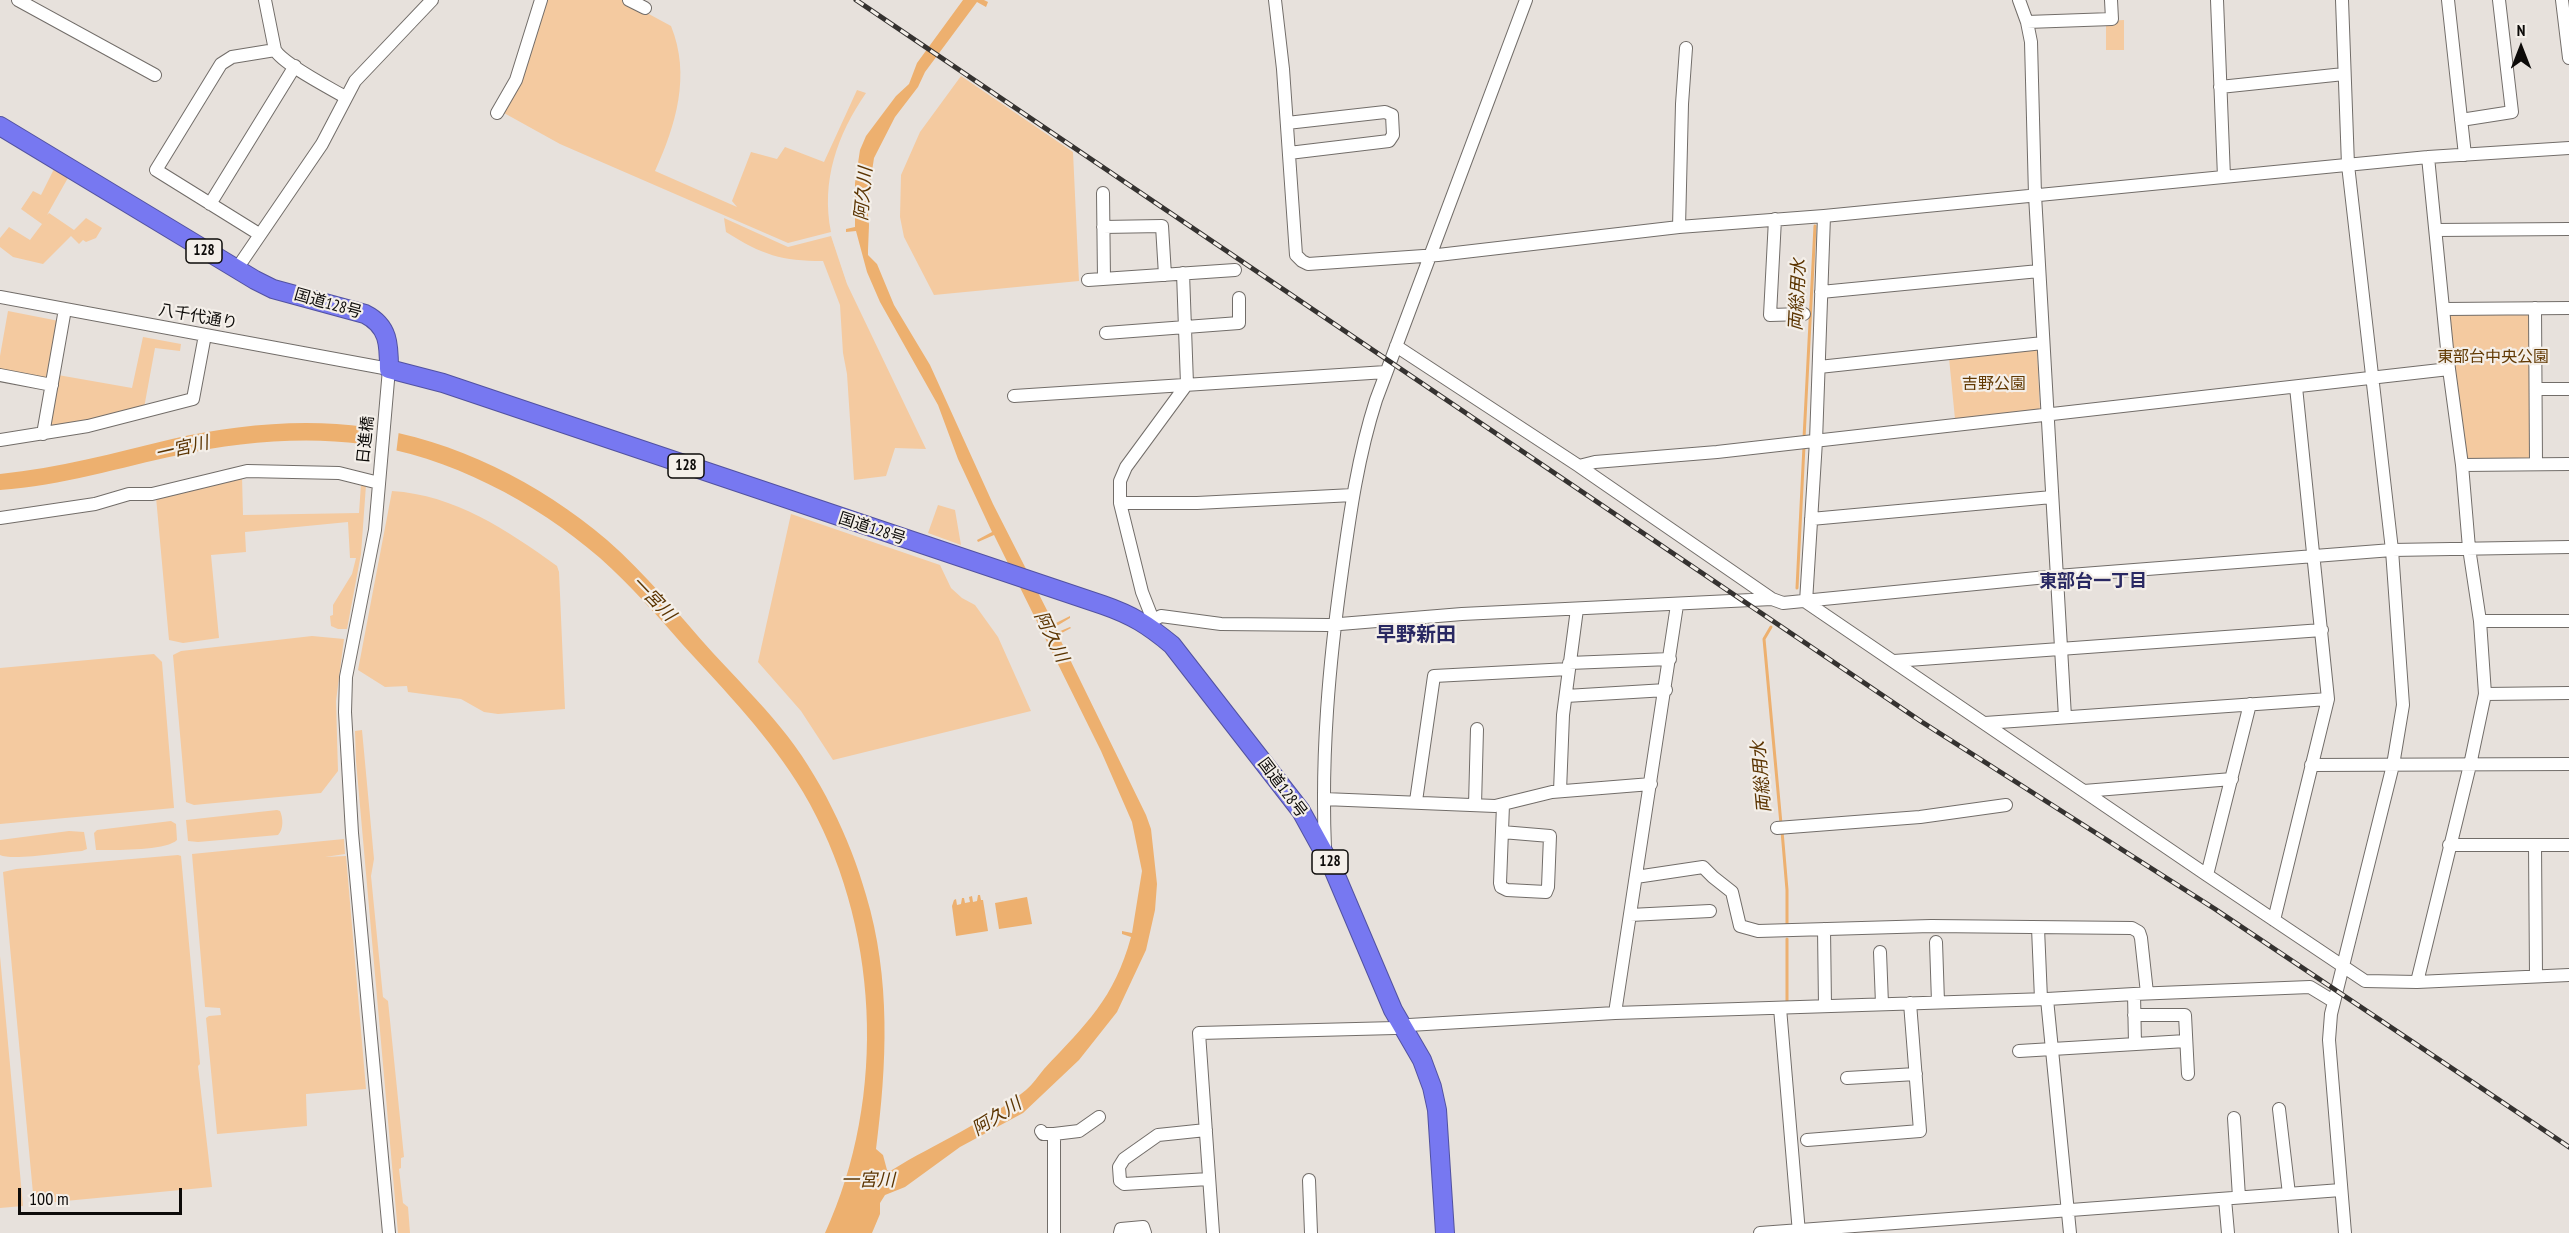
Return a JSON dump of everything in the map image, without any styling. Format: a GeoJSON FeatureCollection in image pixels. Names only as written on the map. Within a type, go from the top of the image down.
{"type":"FeatureCollection","features":[{"type":"Feature","properties":{"kind":"highway","name":"国道128号"},"geometry":{"type":"LineString","coordinates":[[0,126],[236,270],[273,289],[365,314],[378,321],[388,338],[390,369],[443,383],[1150,622],[1172,645],[1301,811],[1325,851],[1385,993],[1422,1060],[1432,1087],[1437,1110],[1445,1233]]}},
{"type":"Feature","properties":{"kind":"street"},"geometry":{"type":"LineString","coordinates":[[18,0],[155,75]]}},
{"type":"Feature","properties":{"kind":"street"},"geometry":{"type":"LineString","coordinates":[[265,0],[275,50],[278,54],[345,97]]}},
{"type":"Feature","properties":{"kind":"street"},"geometry":{"type":"LineString","coordinates":[[236,270],[321,144],[345,97],[356,81],[432,0]]}},
{"type":"Feature","properties":{"kind":"street"},"geometry":{"type":"LineString","coordinates":[[497,113],[516,80],[541,0]]}},
{"type":"Feature","properties":{"kind":"street"},"geometry":{"type":"LineString","coordinates":[[629,0],[645,8]]}},
{"type":"Feature","properties":{"kind":"street"},"geometry":{"type":"LineString","coordinates":[[1275,0],[1287,123],[1296,255],[1308,264],[1431,256],[1679,227],[1824,216],[2428,157],[2569,148]]}},
{"type":"Feature","properties":{"kind":"street"},"geometry":{"type":"LineString","coordinates":[[1325,851],[1327,684],[1353,495],[1366,430],[1526,0]]}},
{"type":"Feature","properties":{"kind":"street"},"geometry":{"type":"LineString","coordinates":[[2019,0],[2031,42],[2035,195],[2065,717]]}},
{"type":"Feature","properties":{"kind":"street"},"geometry":{"type":"LineString","coordinates":[[2027,22],[2112,19],[2111,0]]}},
{"type":"Feature","properties":{"kind":"street"},"geometry":{"type":"LineString","coordinates":[[2217,0],[2224,177]]}},
{"type":"Feature","properties":{"kind":"street"},"geometry":{"type":"LineString","coordinates":[[2342,0],[2348,165],[2392,550],[2403,705],[2393,765],[2333,1001],[2329,1040],[2344,1233]]}},
{"type":"Feature","properties":{"kind":"street"},"geometry":{"type":"LineString","coordinates":[[2448,0],[2465,155]]}},
{"type":"Feature","properties":{"kind":"street"},"geometry":{"type":"LineString","coordinates":[[2460,120],[2512,112],[2499,0]]}},
{"type":"Feature","properties":{"kind":"street"},"geometry":{"type":"LineString","coordinates":[[2562,0],[2569,58]]}},
{"type":"Feature","properties":{"kind":"street"},"geometry":{"type":"LineString","coordinates":[[1679,227],[1682,104],[1686,48]]}},
{"type":"Feature","properties":{"kind":"street"},"geometry":{"type":"LineString","coordinates":[[259,234],[156,170],[221,64],[232,57],[275,50]]}},
{"type":"Feature","properties":{"kind":"street"},"geometry":{"type":"LineString","coordinates":[[210,204],[295,66]]}},
{"type":"Feature","properties":{"kind":"street"},"geometry":{"type":"LineString","coordinates":[[2220,87],[2344,74]]}},
{"type":"Feature","properties":{"kind":"street"},"geometry":{"type":"LineString","coordinates":[[1287,123],[1385,112],[1392,115],[1393,135],[1389,141],[1289,153]]}},
{"type":"Feature","properties":{"kind":"street"},"geometry":{"type":"LineString","coordinates":[[2417,982],[2485,694],[2480,621],[2469,548],[2428,157]]}},
{"type":"Feature","properties":{"kind":"street"},"geometry":{"type":"LineString","coordinates":[[1103,193],[1104,279]]}},
{"type":"Feature","properties":{"kind":"street"},"geometry":{"type":"LineString","coordinates":[[1806,602],[1816,441],[1824,216]]}},
{"type":"Feature","properties":{"kind":"street"},"geometry":{"type":"LineString","coordinates":[[1775,219],[1770,315],[1804,314]]}},
{"type":"Feature","properties":{"kind":"street"},"geometry":{"type":"LineString","coordinates":[[1103,227],[1162,226],[1165,275]]}},
{"type":"Feature","properties":{"kind":"street"},"geometry":{"type":"LineString","coordinates":[[2436,230],[2569,229]]}},
{"type":"Feature","properties":{"kind":"street"},"geometry":{"type":"LineString","coordinates":[[1088,280],[1235,270]]}},
{"type":"Feature","properties":{"kind":"street"},"geometry":{"type":"LineString","coordinates":[[1821,292],[2039,271]]}},
{"type":"Feature","properties":{"kind":"street"},"geometry":{"type":"LineString","coordinates":[[1183,273],[1187,384],[1126,467],[1120,481],[1120,503],[1150,622],[1161,616],[1221,624],[1335,624],[1462,614],[1773,599]]}},
{"type":"Feature","properties":{"kind":"street","name":"八千代通り"},"geometry":{"type":"LineString","coordinates":[[0,297],[390,369]]}},
{"type":"Feature","properties":{"kind":"street"},"geometry":{"type":"LineString","coordinates":[[1106,333],[1239,323],[1239,298]]}},
{"type":"Feature","properties":{"kind":"street"},"geometry":{"type":"LineString","coordinates":[[2535,308],[2536,464]]}},
{"type":"Feature","properties":{"kind":"street"},"geometry":{"type":"LineString","coordinates":[[2445,309],[2569,308]]}},
{"type":"Feature","properties":{"kind":"street"},"geometry":{"type":"LineString","coordinates":[[44,434],[65,309]]}},
{"type":"Feature","properties":{"kind":"street"},"geometry":{"type":"LineString","coordinates":[[0,440],[88,426],[193,399],[205,335]]}},
{"type":"Feature","properties":{"kind":"street"},"geometry":{"type":"LineString","coordinates":[[1818,367],[2043,343]]}},
{"type":"Feature","properties":{"kind":"street"},"geometry":{"type":"LineString","coordinates":[[1396,346],[1579,466],[1773,599],[1783,603],[2057,576],[2313,555],[2392,550],[2569,547]]}},
{"type":"Feature","properties":{"kind":"street","name":"日進橋"},"geometry":{"type":"LineString","coordinates":[[389,1233],[352,833],[345,712],[346,677],[375,530],[390,369]]}},
{"type":"Feature","properties":{"kind":"street"},"geometry":{"type":"LineString","coordinates":[[1579,466],[1595,462],[1816,441],[2449,369]]}},
{"type":"Feature","properties":{"kind":"street"},"geometry":{"type":"LineString","coordinates":[[1014,396],[1386,372]]}},
{"type":"Feature","properties":{"kind":"street"},"geometry":{"type":"LineString","coordinates":[[0,375],[52,385]]}},
{"type":"Feature","properties":{"kind":"street"},"geometry":{"type":"LineString","coordinates":[[2274,920],[2328,699],[2296,387]]}},
{"type":"Feature","properties":{"kind":"street"},"geometry":{"type":"LineString","coordinates":[[2536,389],[2569,389]]}},
{"type":"Feature","properties":{"kind":"street"},"geometry":{"type":"LineString","coordinates":[[2462,465],[2569,464]]}},
{"type":"Feature","properties":{"kind":"street"},"geometry":{"type":"LineString","coordinates":[[0,518],[95,504],[129,494],[152,494],[247,471],[339,473],[379,480]]}},
{"type":"Feature","properties":{"kind":"street"},"geometry":{"type":"LineString","coordinates":[[1120,503],[1197,503],[1353,495]]}},
{"type":"Feature","properties":{"kind":"street"},"geometry":{"type":"LineString","coordinates":[[1811,519],[2052,497]]}},
{"type":"Feature","properties":{"kind":"street"},"geometry":{"type":"LineString","coordinates":[[1806,602],[2365,981],[2417,982],[2569,975]]}},
{"type":"Feature","properties":{"kind":"street"},"geometry":{"type":"LineString","coordinates":[[1615,1013],[1666,690],[1677,605]]}},
{"type":"Feature","properties":{"kind":"street"},"geometry":{"type":"LineString","coordinates":[[1560,791],[1566,696],[1577,609]]}},
{"type":"Feature","properties":{"kind":"street"},"geometry":{"type":"LineString","coordinates":[[2480,621],[2569,621]]}},
{"type":"Feature","properties":{"kind":"street"},"geometry":{"type":"LineString","coordinates":[[1894,662],[2322,630]]}},
{"type":"Feature","properties":{"kind":"street"},"geometry":{"type":"LineString","coordinates":[[1416,801],[1434,676],[1670,659]]}},
{"type":"Feature","properties":{"kind":"street"},"geometry":{"type":"LineString","coordinates":[[1566,696],[1666,690]]}},
{"type":"Feature","properties":{"kind":"street"},"geometry":{"type":"LineString","coordinates":[[2485,694],[2569,693]]}},
{"type":"Feature","properties":{"kind":"street"},"geometry":{"type":"LineString","coordinates":[[1985,723],[2328,699]]}},
{"type":"Feature","properties":{"kind":"street"},"geometry":{"type":"LineString","coordinates":[[2207,875],[2250,704]]}},
{"type":"Feature","properties":{"kind":"street"},"geometry":{"type":"LineString","coordinates":[[1475,805],[1477,729]]}},
{"type":"Feature","properties":{"kind":"street"},"geometry":{"type":"LineString","coordinates":[[2311,765],[2569,764]]}},
{"type":"Feature","properties":{"kind":"street"},"geometry":{"type":"LineString","coordinates":[[2084,791],[2232,779]]}},
{"type":"Feature","properties":{"kind":"street"},"geometry":{"type":"LineString","coordinates":[[1324,799],[1503,805],[1560,791],[1651,784]]}},
{"type":"Feature","properties":{"kind":"street"},"geometry":{"type":"LineString","coordinates":[[1502,832],[1550,836],[1548,887],[1545,892],[1507,890],[1501,887],[1502,832],[1503,805]]}},
{"type":"Feature","properties":{"kind":"street"},"geometry":{"type":"LineString","coordinates":[[1780,828],[1920,817],[2006,805]]}},
{"type":"Feature","properties":{"kind":"street"},"geometry":{"type":"LineString","coordinates":[[2449,845],[2569,845]]}},
{"type":"Feature","properties":{"kind":"street"},"geometry":{"type":"LineString","coordinates":[[2535,845],[2536,976]]}},
{"type":"Feature","properties":{"kind":"street"},"geometry":{"type":"LineString","coordinates":[[1636,877],[1704,867],[1713,878],[1732,892],[1740,926],[1758,931],[2009,925],[2038,928],[2132,928],[2139,932],[2147,993]]}},
{"type":"Feature","properties":{"kind":"street"},"geometry":{"type":"LineString","coordinates":[[1630,915],[1710,911]]}},
{"type":"Feature","properties":{"kind":"street"},"geometry":{"type":"LineString","coordinates":[[2038,928],[2070,1233]]}},
{"type":"Feature","properties":{"kind":"street"},"geometry":{"type":"LineString","coordinates":[[1824,929],[1826,1006]]}},
{"type":"Feature","properties":{"kind":"street"},"geometry":{"type":"LineString","coordinates":[[1936,942],[1938,1002]]}},
{"type":"Feature","properties":{"kind":"street"},"geometry":{"type":"LineString","coordinates":[[1880,952],[1882,1004]]}},
{"type":"Feature","properties":{"kind":"street"},"geometry":{"type":"LineString","coordinates":[[1213,1233],[1199,1033],[1403,1027],[1615,1013],[2044,999],[2310,987],[2333,1001]]}},
{"type":"Feature","properties":{"kind":"street"},"geometry":{"type":"LineString","coordinates":[[2134,994],[2135,1044]]}},
{"type":"Feature","properties":{"kind":"street"},"geometry":{"type":"LineString","coordinates":[[1807,1140],[1920,1131],[1910,1003]]}},
{"type":"Feature","properties":{"kind":"street"},"geometry":{"type":"LineString","coordinates":[[1780,1008],[1798,1231]]}},
{"type":"Feature","properties":{"kind":"street"},"geometry":{"type":"LineString","coordinates":[[2134,1015],[2185,1015],[2188,1074]]}},
{"type":"Feature","properties":{"kind":"street"},"geometry":{"type":"LineString","coordinates":[[2019,1051],[2186,1041]]}},
{"type":"Feature","properties":{"kind":"street"},"geometry":{"type":"LineString","coordinates":[[1847,1078],[1916,1074]]}},
{"type":"Feature","properties":{"kind":"street"},"geometry":{"type":"LineString","coordinates":[[2279,1109],[2289,1194]]}},
{"type":"Feature","properties":{"kind":"street"},"geometry":{"type":"LineString","coordinates":[[1041,1131],[1043,1134],[1054,1134],[1079,1131],[1099,1117]]}},
{"type":"Feature","properties":{"kind":"street"},"geometry":{"type":"LineString","coordinates":[[2234,1118],[2239,1197]]}},
{"type":"Feature","properties":{"kind":"street"},"geometry":{"type":"LineString","coordinates":[[1206,1130],[1158,1135],[1124,1159],[1119,1167],[1119,1174],[1120,1181],[1124,1184],[1209,1179]]}},
{"type":"Feature","properties":{"kind":"street"},"geometry":{"type":"LineString","coordinates":[[1054,1134],[1054,1233]]}},
{"type":"Feature","properties":{"kind":"street"},"geometry":{"type":"LineString","coordinates":[[1309,1179],[1311,1233]]}},
{"type":"Feature","properties":{"kind":"street"},"geometry":{"type":"LineString","coordinates":[[1760,1233],[2341,1190]]}},
{"type":"Feature","properties":{"kind":"street"},"geometry":{"type":"LineString","coordinates":[[2225,1198],[2228,1233]]}},
{"type":"Feature","properties":{"kind":"street"},"geometry":{"type":"LineString","coordinates":[[1120,1233],[1121,1229],[1143,1227],[1145,1233]]}},
{"type":"Feature","properties":{"kind":"green space"},"geometry":{"type":"Polygon","coordinates":[[[547,0],[623,0],[671,26],[680,63],[678,100],[675,118],[655,171],[737,207],[732,201],[751,152],[777,159],[785,147],[824,162],[857,90],[866,93],[847,125],[834,159],[828,195],[831,232],[788,243],[560,144],[504,113],[526,67],[547,0]]]}},
{"type":"Feature","properties":{"kind":"green space"},"geometry":{"type":"Polygon","coordinates":[[[2124,20],[2124,50],[2106,50],[2106,21],[2124,20]]]}},
{"type":"Feature","properties":{"kind":"green space"},"geometry":{"type":"Polygon","coordinates":[[[961,76],[1073,152],[1079,281],[934,295],[904,237],[900,217],[901,175],[920,132],[961,76]]]}},
{"type":"Feature","properties":{"kind":"green space"},"geometry":{"type":"Polygon","coordinates":[[[55,167],[69,176],[47,215],[49,213],[74,230],[86,218],[102,228],[96,238],[86,242],[83,240],[79,244],[71,236],[43,264],[13,257],[0,247],[0,238],[9,227],[30,240],[42,224],[21,209],[33,191],[41,195],[55,167]]]}},
{"type":"Feature","properties":{"kind":"green space"},"geometry":{"type":"Polygon","coordinates":[[[724,218],[788,247],[831,236],[847,284],[926,449],[895,448],[886,476],[854,480],[840,305],[823,261],[796,260],[762,251],[726,232],[724,218]]]}},
{"type":"Feature","properties":{"kind":"green space"},"geometry":{"type":"Polygon","coordinates":[[[8,311],[59,321],[50,374],[43,379],[0,371],[0,356],[8,311]]]}},
{"type":"Feature","properties":{"kind":"green space","name":"東部台中央公園"},"geometry":{"type":"Polygon","coordinates":[[[2532,311],[2532,462],[2465,460],[2453,370],[2450,312],[2532,311]]]}},
{"type":"Feature","properties":{"kind":"green space"},"geometry":{"type":"Polygon","coordinates":[[[143,337],[181,344],[180,351],[155,348],[144,408],[54,428],[49,424],[58,375],[132,388],[143,337]]]}},
{"type":"Feature","properties":{"kind":"green space","name":"吉野公園"},"geometry":{"type":"Polygon","coordinates":[[[2037,349],[2040,410],[1955,419],[1949,358],[2037,349]]]}},
{"type":"Feature","properties":{"kind":"green space"},"geometry":{"type":"Polygon","coordinates":[[[242,476],[243,515],[359,513],[361,484],[366,485],[361,554],[347,629],[331,626],[330,616],[333,615],[333,605],[352,574],[356,558],[350,558],[348,522],[245,532],[246,552],[211,555],[219,638],[183,643],[169,640],[156,497],[242,476]]]}},
{"type":"Feature","properties":{"kind":"green space"},"geometry":{"type":"Polygon","coordinates":[[[392,491],[437,499],[479,516],[557,566],[565,709],[498,714],[484,712],[461,699],[408,692],[407,686],[385,687],[358,670],[392,491]]]}},
{"type":"Feature","properties":{"kind":"green space"},"geometry":{"type":"Polygon","coordinates":[[[938,505],[955,510],[961,545],[928,533],[938,505]]]}},
{"type":"Feature","properties":{"kind":"green space"},"geometry":{"type":"Polygon","coordinates":[[[791,514],[940,565],[951,588],[962,598],[975,605],[998,637],[1031,711],[833,760],[801,711],[758,662],[791,514]]]}},
{"type":"Feature","properties":{"kind":"green space"},"geometry":{"type":"Polygon","coordinates":[[[312,636],[344,639],[336,701],[338,771],[321,793],[194,805],[186,802],[173,655],[181,651],[312,636]]]}},
{"type":"Feature","properties":{"kind":"green space"},"geometry":{"type":"Polygon","coordinates":[[[154,654],[162,662],[174,808],[0,824],[0,668],[154,654]]]}},
{"type":"Feature","properties":{"kind":"green space"},"geometry":{"type":"Polygon","coordinates":[[[362,730],[374,859],[371,876],[383,997],[388,1001],[404,1157],[401,1158],[399,1169],[403,1203],[408,1207],[410,1233],[398,1233],[356,761],[355,731],[362,730]]]}},
{"type":"Feature","properties":{"kind":"green space"},"geometry":{"type":"Polygon","coordinates":[[[280,811],[282,820],[282,827],[278,835],[188,841],[186,820],[280,811]]]}},
{"type":"Feature","properties":{"kind":"green space"},"geometry":{"type":"Polygon","coordinates":[[[171,821],[176,824],[177,840],[171,844],[139,849],[96,850],[94,833],[97,830],[171,821]]]}},
{"type":"Feature","properties":{"kind":"green space"},"geometry":{"type":"Polygon","coordinates":[[[69,831],[84,832],[87,849],[27,857],[0,855],[0,840],[69,831]]]}},
{"type":"Feature","properties":{"kind":"green space"},"geometry":{"type":"Polygon","coordinates":[[[344,839],[345,854],[325,857],[346,856],[366,1089],[306,1094],[307,1126],[217,1134],[206,1018],[221,1015],[220,1008],[205,1007],[192,854],[344,839]]]}},
{"type":"Feature","properties":{"kind":"green space"},"geometry":{"type":"Polygon","coordinates":[[[181,856],[200,1064],[198,1066],[212,1187],[34,1204],[3,872],[181,856]]]}},
{"type":"Feature","properties":{"kind":"green space"},"geometry":{"type":"Polygon","coordinates":[[[0,956],[23,1206],[0,1208],[0,956]]]}},
{"type":"Feature","properties":{"kind":"water"},"geometry":{"type":"Polygon","coordinates":[[[963,0],[988,2],[986,7],[977,2],[925,72],[918,87],[895,117],[874,158],[867,204],[868,255],[877,264],[894,305],[930,365],[993,504],[1054,624],[1070,616],[1055,627],[1058,632],[1071,628],[1058,635],[1151,829],[1157,884],[1155,910],[1146,950],[1117,1012],[1079,1060],[1023,1113],[960,1147],[905,1187],[885,1195],[880,1203],[880,1214],[872,1233],[825,1233],[845,1180],[859,1125],[866,1068],[866,1010],[860,953],[848,897],[829,843],[803,792],[776,752],[747,716],[653,611],[600,558],[547,518],[489,484],[427,459],[362,444],[294,441],[246,444],[201,450],[46,485],[0,490],[0,474],[65,464],[219,430],[268,424],[342,424],[399,433],[463,453],[524,482],[581,519],[635,567],[765,709],[808,765],[832,807],[851,851],[866,895],[880,958],[885,1022],[883,1086],[876,1149],[883,1155],[887,1170],[892,1170],[978,1122],[1026,1090],[1086,1023],[1107,994],[1124,959],[1131,937],[1122,934],[1122,931],[1132,933],[1142,871],[1132,822],[1101,751],[994,535],[978,542],[977,540],[992,532],[958,459],[938,405],[880,302],[867,272],[856,231],[846,232],[846,229],[855,227],[855,183],[860,150],[866,136],[896,96],[909,84],[917,63],[963,0]]]}},
{"type":"Feature","properties":{"kind":"water"},"geometry":{"type":"Polygon","coordinates":[[[978,895],[983,900],[988,931],[956,936],[952,906],[954,900],[956,899],[957,905],[961,904],[962,898],[965,903],[970,902],[969,897],[972,896],[973,902],[977,901],[978,895]]]}},
{"type":"Feature","properties":{"kind":"water"},"geometry":{"type":"Polygon","coordinates":[[[1027,897],[1032,924],[999,929],[995,903],[1027,897]]]}},
{"type":"Feature","properties":{"kind":"pier"},"geometry":{"type":"Polygon","coordinates":[[[372,425],[399,430],[396,454],[369,449],[372,425]]]}},
{"type":"Feature","properties":{"kind":"waterway","name":"両総用水"},"geometry":{"type":"LineString","coordinates":[[1804,438],[1815,226]]}},
{"type":"Feature","properties":{"kind":"waterway","name":"両総用水"},"geometry":{"type":"LineString","coordinates":[[1797,588],[1804,446]]}},
{"type":"Feature","properties":{"kind":"waterway","name":"両総用水"},"geometry":{"type":"LineString","coordinates":[[1771,627],[1764,639],[1781,824]]}},
{"type":"Feature","properties":{"kind":"waterway","name":"両総用水"},"geometry":{"type":"LineString","coordinates":[[1782,831],[1787,890],[1787,926]]}},
{"type":"Feature","properties":{"kind":"waterway","name":"両総用水"},"geometry":{"type":"LineString","coordinates":[[1787,939],[1787,1001]]}},
{"type":"Feature","properties":{"kind":"railway"},"geometry":{"type":"LineString","coordinates":[[856,0],[1922,722],[2215,909],[2569,1147]]}},
{"type":"Feature","properties":{"kind":"district","name":"東部台一丁目"},"geometry":{"type":"Point","coordinates":[2093,582]}},
{"type":"Feature","properties":{"kind":"district","name":"早野新田"},"geometry":{"type":"Point","coordinates":[1416,635]}},
{"type":"Feature","properties":{"kind":"water label","name":"阿久川"},"geometry":{"type":"Point","coordinates":[864,194]}},
{"type":"Feature","properties":{"kind":"water label","name":"一宮川"},"geometry":{"type":"Point","coordinates":[182,449]}},
{"type":"Feature","properties":{"kind":"water label","name":"一宮川"},"geometry":{"type":"Point","coordinates":[653,599]}},
{"type":"Feature","properties":{"kind":"water label","name":"阿久川"},"geometry":{"type":"Point","coordinates":[1051,637]}},
{"type":"Feature","properties":{"kind":"water label","name":"阿久川"},"geometry":{"type":"Point","coordinates":[997,1117]}},
{"type":"Feature","properties":{"kind":"water label","name":"一宮川"},"geometry":{"type":"Point","coordinates":[868,1181]}}]}
